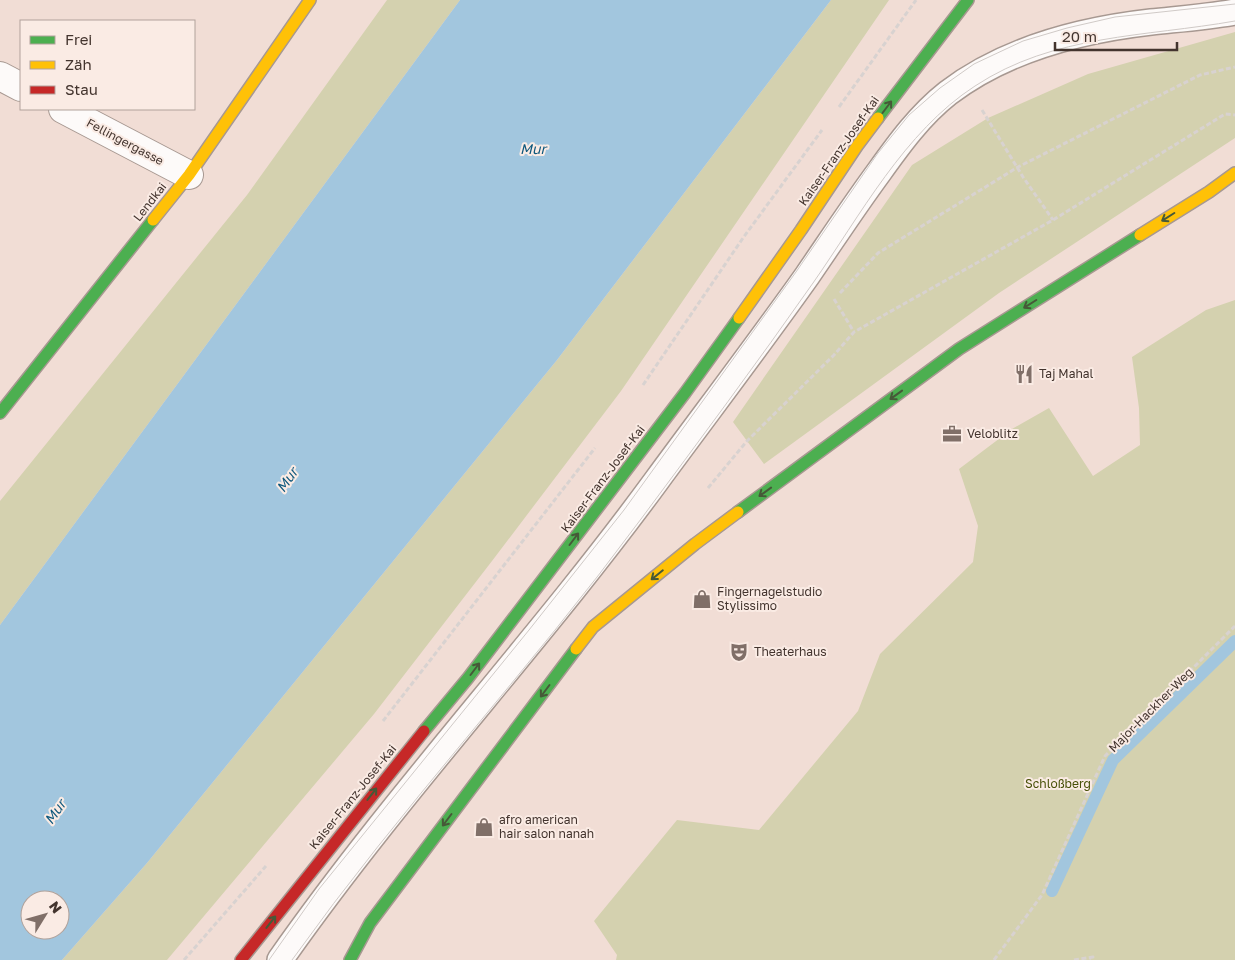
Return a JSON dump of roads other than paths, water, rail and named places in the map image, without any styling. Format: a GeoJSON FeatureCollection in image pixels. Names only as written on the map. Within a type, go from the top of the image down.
{"type":"FeatureCollection","features":[{"type":"Feature","properties":{"kind":"main road","name":"Lendkai"},"geometry":{"type":"LineString","coordinates":[[0,413],[188,175],[310,0]]}},
{"type":"Feature","properties":{"kind":"main road","name":"Kaiser-Franz-Josef-Kai"},"geometry":{"type":"LineString","coordinates":[[241,960],[391,771],[468,678],[679,401],[801,230],[857,146],[968,0]]}},
{"type":"Feature","properties":{"kind":"main road"},"geometry":{"type":"LineString","coordinates":[[350,960],[370,923],[594,627],[695,544],[959,349],[1209,192],[1235,173]]}},
{"type":"Feature","properties":{"kind":"street"},"geometry":{"type":"LineString","coordinates":[[0,76],[20,86]]}},
{"type":"Feature","properties":{"kind":"street","name":"Fellingergasse"},"geometry":{"type":"LineString","coordinates":[[65,110],[188,175]]}},
{"type":"Feature","properties":{"kind":"lane"},"geometry":{"type":"LineString","coordinates":[[280,960],[326,894],[530,643],[631,515],[799,286],[888,159],[920,120],[947,94],[986,69],[1035,47],[1108,29],[1235,12]]}},
{"type":"Feature","properties":{"kind":"water","name":"Mur"},"geometry":{"type":"Polygon","coordinates":[[[460,0],[831,0],[557,360],[147,863],[62,960],[0,960],[0,625],[460,0]]]}},
{"type":"Feature","properties":{"kind":"waterway"},"geometry":{"type":"LineString","coordinates":[[1052,891],[1113,760],[1235,641]]}},
{"type":"Feature","properties":{"kind":"tram line"},"geometry":{"type":"LineString","coordinates":[[269,960],[319,889],[624,510],[796,272],[878,153],[909,115],[940,88],[974,64],[1023,41],[1115,17],[1235,4]]}},
{"type":"Feature","properties":{"kind":"tram line"},"geometry":{"type":"LineString","coordinates":[[292,960],[377,848],[599,575],[771,343],[866,203],[905,151],[926,127],[975,86],[1005,69],[1036,56],[1101,40],[1235,21]]}},
{"type":"Feature","properties":{"kind":"place","name":"Taj Mahal"},"geometry":{"type":"Point","coordinates":[1024,374]}},
{"type":"Feature","properties":{"kind":"place","name":"Veloblitz"},"geometry":{"type":"Point","coordinates":[952,434]}},
{"type":"Feature","properties":{"kind":"place","name":"Fingernagelstudio Stylissimo"},"geometry":{"type":"Point","coordinates":[702,599]}},
{"type":"Feature","properties":{"kind":"place","name":"Theaterhaus"},"geometry":{"type":"Point","coordinates":[739,652]}},
{"type":"Feature","properties":{"kind":"place","name":"afro american hair salon nanah"},"geometry":{"type":"Point","coordinates":[484,827]}},
{"type":"Feature","properties":{"kind":"park label","name":"Schloßberg"},"geometry":{"type":"Point","coordinates":[1058,784]}}]}
